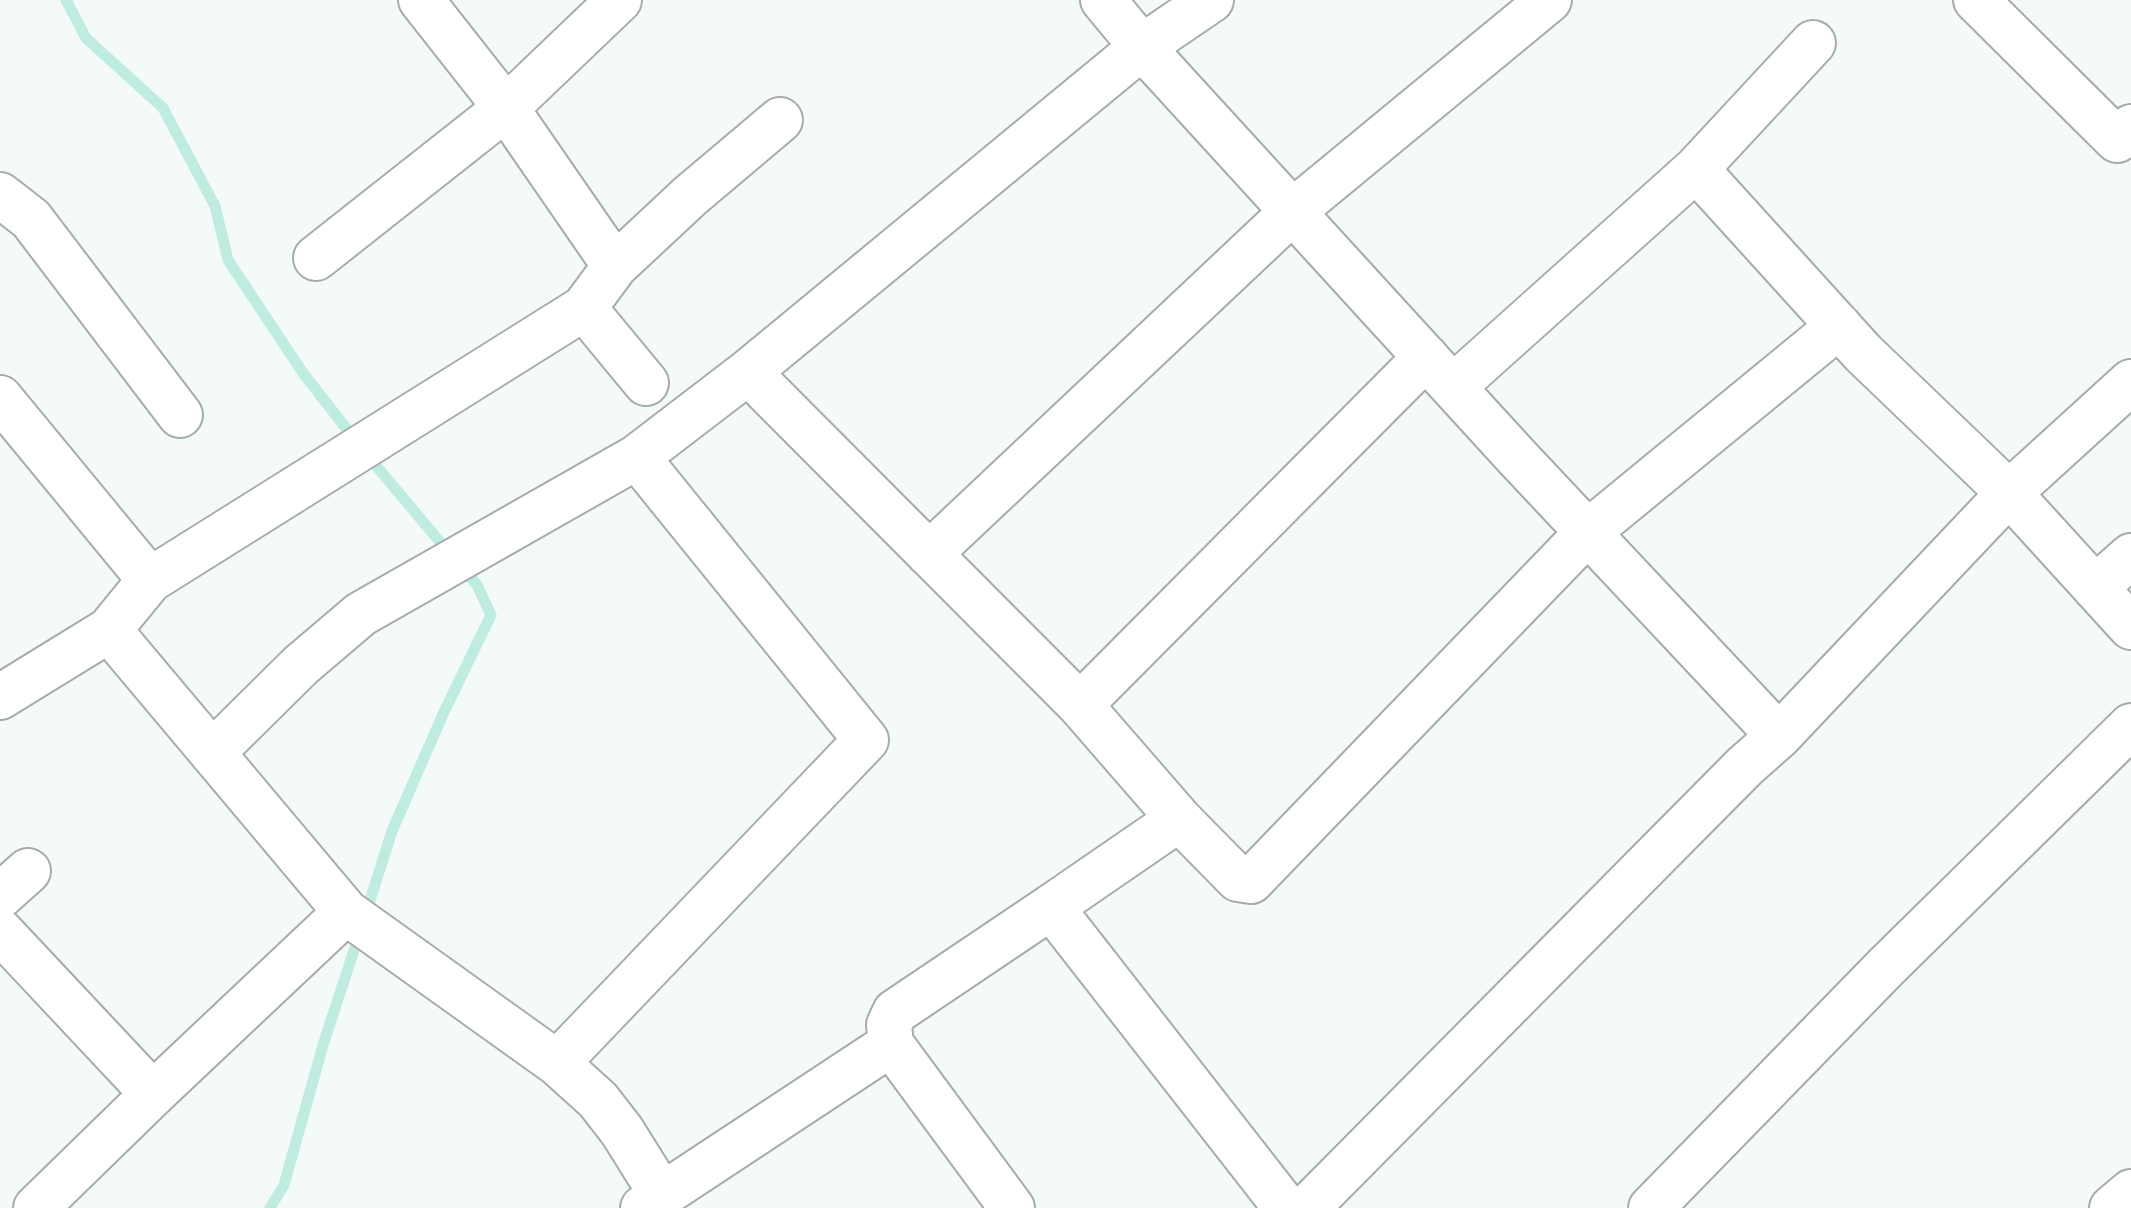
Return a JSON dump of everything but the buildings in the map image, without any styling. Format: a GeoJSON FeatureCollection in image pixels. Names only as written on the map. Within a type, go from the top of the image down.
{"type":"FeatureCollection","features":[{"type":"Feature","properties":{"kind":"street"},"geometry":{"type":"LineString","coordinates":[[421,0],[506,108],[615,266]]}},
{"type":"Feature","properties":{"kind":"street"},"geometry":{"type":"LineString","coordinates":[[316,258],[506,108],[619,0]]}},
{"type":"Feature","properties":{"kind":"street"},"geometry":{"type":"LineString","coordinates":[[1103,0],[1292,212],[1779,736]]}},
{"type":"Feature","properties":{"kind":"street"},"geometry":{"type":"LineString","coordinates":[[212,753],[301,665],[361,614],[637,457],[748,372],[1142,47],[1211,0]]}},
{"type":"Feature","properties":{"kind":"street"},"geometry":{"type":"LineString","coordinates":[[929,554],[1292,212],[1549,0]]}},
{"type":"Feature","properties":{"kind":"street"},"geometry":{"type":"LineString","coordinates":[[1976,0],[2117,140],[2131,127]]}},
{"type":"Feature","properties":{"kind":"street"},"geometry":{"type":"LineString","coordinates":[[1080,705],[1439,372],[1696,169],[1813,43]]}},
{"type":"Feature","properties":{"kind":"street"},"geometry":{"type":"LineString","coordinates":[[0,697],[109,630],[150,580],[584,308],[615,266],[690,196],[780,120]]}},
{"type":"Feature","properties":{"kind":"street"},"geometry":{"type":"LineString","coordinates":[[1696,169],[1863,353],[2009,493],[2131,627]]}},
{"type":"Feature","properties":{"kind":"street"},"geometry":{"type":"LineString","coordinates":[[0,195],[31,219],[180,415]]}},
{"type":"Feature","properties":{"kind":"street"},"geometry":{"type":"LineString","coordinates":[[584,308],[646,383]]}},
{"type":"Feature","properties":{"kind":"street"},"geometry":{"type":"LineString","coordinates":[[748,372],[1080,705],[1179,819],[1238,879],[1251,881],[1588,532],[1839,326]]}},
{"type":"Feature","properties":{"kind":"street"},"geometry":{"type":"LineString","coordinates":[[1307,1208],[1779,736],[2009,493],[2131,382]]}},
{"type":"Feature","properties":{"kind":"street"},"geometry":{"type":"LineString","coordinates":[[0,398],[150,580]]}},
{"type":"Feature","properties":{"kind":"street"},"geometry":{"type":"LineString","coordinates":[[557,1063],[866,740],[637,457]]}},
{"type":"Feature","properties":{"kind":"street"},"geometry":{"type":"LineString","coordinates":[[2095,588],[2131,556]]}},
{"type":"Feature","properties":{"kind":"street"},"geometry":{"type":"LineString","coordinates":[[109,630],[346,912],[557,1063],[598,1100],[622,1131],[652,1202],[891,1044]]}},
{"type":"Feature","properties":{"kind":"street"},"geometry":{"type":"LineString","coordinates":[[1651,1208],[1886,967],[2131,726]]}},
{"type":"Feature","properties":{"kind":"street"},"geometry":{"type":"LineString","coordinates":[[1012,1208],[891,1044],[889,1025],[895,1012],[1179,819]]}},
{"type":"Feature","properties":{"kind":"street"},"geometry":{"type":"LineString","coordinates":[[1051,907],[1286,1208]]}},
{"type":"Feature","properties":{"kind":"street"},"geometry":{"type":"LineString","coordinates":[[36,1208],[346,912]]}},
{"type":"Feature","properties":{"kind":"street"},"geometry":{"type":"LineString","coordinates":[[0,931],[153,1094]]}},
{"type":"Feature","properties":{"kind":"street"},"geometry":{"type":"LineString","coordinates":[[2112,1208],[2131,1192]]}},
{"type":"Feature","properties":{"kind":"waterway"},"geometry":{"type":"LineString","coordinates":[[66,0],[86,38],[163,108],[215,206],[228,260],[303,373],[356,441]]}},
{"type":"Feature","properties":{"kind":"waterway"},"geometry":{"type":"LineString","coordinates":[[367,455],[451,555]]}},
{"type":"Feature","properties":{"kind":"waterway"},"geometry":{"type":"LineString","coordinates":[[365,916],[392,831],[491,615],[477,585],[463,568]]}},
{"type":"Feature","properties":{"kind":"waterway"},"geometry":{"type":"LineString","coordinates":[[270,1208],[284,1185],[323,1045],[360,932]]}}]}
